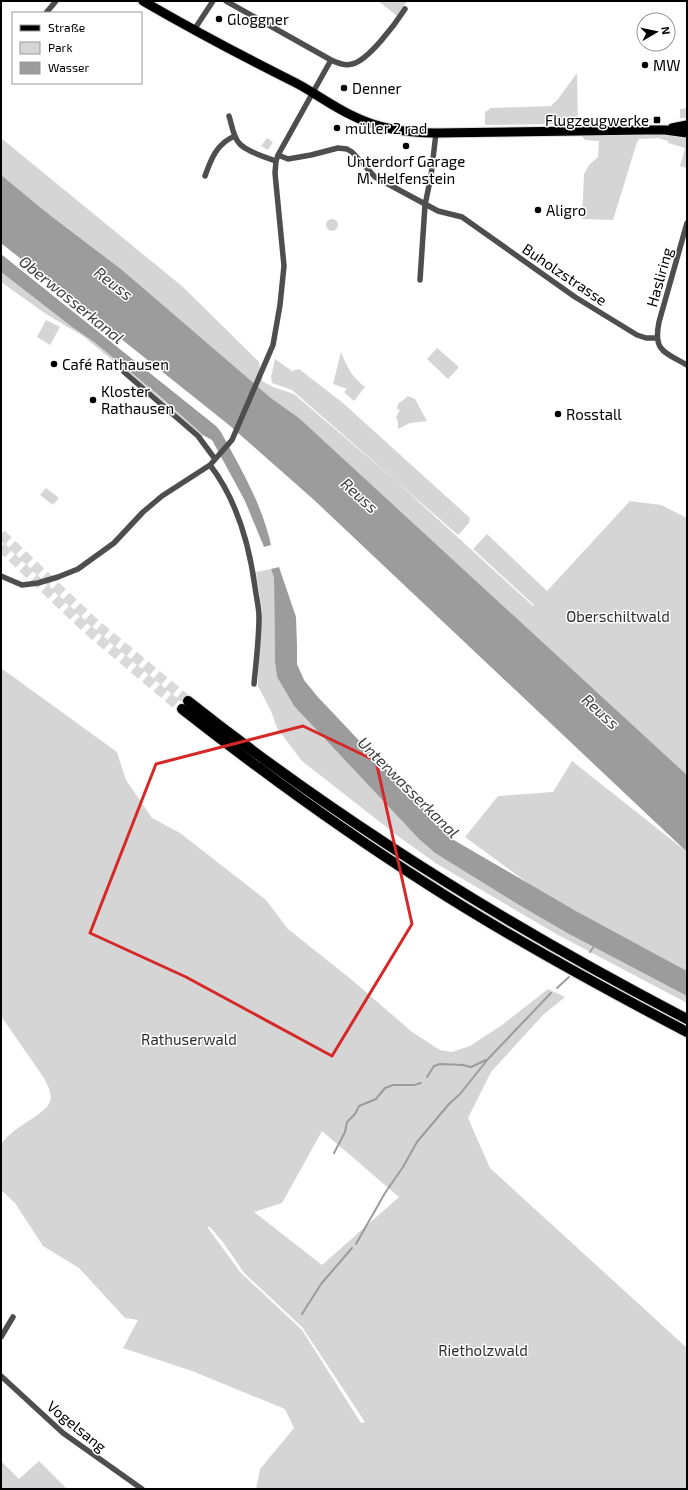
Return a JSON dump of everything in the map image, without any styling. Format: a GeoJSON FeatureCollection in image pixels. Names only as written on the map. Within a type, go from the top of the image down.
{"type":"FeatureCollection","features":[{"type":"Feature","properties":{"kind":"highway"},"geometry":{"type":"LineString","coordinates":[[687,1019],[568,955],[436,876],[185,705],[299,798],[427,884],[556,962],[687,1032]]}},
{"type":"Feature","properties":{"kind":"main road"},"geometry":{"type":"LineString","coordinates":[[143,1],[194,30],[313,92],[351,116],[382,127],[407,132],[436,133],[665,130],[687,133]]}},
{"type":"Feature","properties":{"kind":"main road"},"geometry":{"type":"LineString","coordinates":[[665,130],[687,126]]}},
{"type":"Feature","properties":{"kind":"street"},"geometry":{"type":"LineString","coordinates":[[47,12],[56,1]]}},
{"type":"Feature","properties":{"kind":"street"},"geometry":{"type":"LineString","coordinates":[[194,30],[213,1]]}},
{"type":"Feature","properties":{"kind":"street"},"geometry":{"type":"LineString","coordinates":[[226,1],[331,60],[344,65],[351,65],[361,60],[380,42],[397,22],[405,9]]}},
{"type":"Feature","properties":{"kind":"street"},"geometry":{"type":"LineString","coordinates":[[1,576],[22,585],[38,583],[78,569],[114,543],[143,512],[162,496],[210,465],[229,444],[234,436],[274,340],[284,274],[275,173],[276,161],[331,60]]}},
{"type":"Feature","properties":{"kind":"street"},"geometry":{"type":"LineString","coordinates":[[229,116],[238,142],[244,147],[276,161]]}},
{"type":"Feature","properties":{"kind":"street"},"geometry":{"type":"LineString","coordinates":[[420,280],[425,205],[431,176],[436,133]]}},
{"type":"Feature","properties":{"kind":"street"},"geometry":{"type":"LineString","coordinates":[[205,176],[219,146],[229,138],[235,136]]}},
{"type":"Feature","properties":{"kind":"street","name":"Buholzstrasse"},"geometry":{"type":"LineString","coordinates":[[278,155],[288,159],[312,155],[338,148],[347,149],[352,152],[375,177],[438,211],[462,217],[575,297],[637,335],[646,338],[656,338]]}},
{"type":"Feature","properties":{"kind":"street","name":"Hasliring"},"geometry":{"type":"LineString","coordinates":[[656,338],[659,322],[687,223]]}},
{"type":"Feature","properties":{"kind":"street"},"geometry":{"type":"LineString","coordinates":[[656,338],[662,350],[687,365]]}},
{"type":"Feature","properties":{"kind":"street"},"geometry":{"type":"LineString","coordinates":[[124,372],[198,436],[215,459]]}},
{"type":"Feature","properties":{"kind":"street"},"geometry":{"type":"LineString","coordinates":[[210,465],[225,485],[238,513],[252,568],[259,615],[259,632],[254,684]]}},
{"type":"Feature","properties":{"kind":"street"},"geometry":{"type":"LineString","coordinates":[[1,1337],[12,1317]]}},
{"type":"Feature","properties":{"kind":"street","name":"Vogelsang"},"geometry":{"type":"LineString","coordinates":[[1,1376],[63,1433],[142,1489]]}},
{"type":"Feature","properties":{"kind":"highlighted area"},"geometry":{"type":"Polygon","coordinates":[[[303,726],[376,761],[412,924],[332,1056],[186,977],[90,933],[156,764],[303,726]]]}},
{"type":"Feature","properties":{"kind":"green space"},"geometry":{"type":"Polygon","coordinates":[[[378,1],[407,1],[397,16],[378,1]]]}},
{"type":"Feature","properties":{"kind":"green space"},"geometry":{"type":"Polygon","coordinates":[[[577,73],[578,122],[629,122],[655,119],[621,123],[485,125],[485,112],[491,108],[551,106],[577,73]]]}},
{"type":"Feature","properties":{"kind":"green space"},"geometry":{"type":"Polygon","coordinates":[[[687,108],[687,117],[685,118],[660,119],[680,118],[680,109],[687,108]]]}},
{"type":"Feature","properties":{"kind":"green space"},"geometry":{"type":"Polygon","coordinates":[[[581,135],[671,135],[687,137],[687,168],[680,166],[685,148],[668,143],[668,141],[658,138],[639,139],[613,220],[582,219],[584,174],[589,165],[598,157],[599,141],[585,140],[581,135]]]}},
{"type":"Feature","properties":{"kind":"green space","name":"Oberschiltwald"},"geometry":{"type":"Polygon","coordinates":[[[1,138],[183,287],[259,362],[262,381],[273,387],[294,394],[396,481],[533,606],[534,605],[473,549],[487,534],[547,591],[630,501],[661,505],[687,518],[687,775],[299,418],[271,398],[121,269],[51,216],[1,175],[1,138]]]}},
{"type":"Feature","properties":{"kind":"green space"},"geometry":{"type":"Polygon","coordinates":[[[267,138],[273,142],[268,150],[261,146],[267,138]]]}},
{"type":"Feature","properties":{"kind":"green space"},"geometry":{"type":"Polygon","coordinates":[[[330,219],[334,219],[338,225],[334,231],[330,231],[326,227],[326,223],[330,219]]]}},
{"type":"Feature","properties":{"kind":"green space"},"geometry":{"type":"Polygon","coordinates":[[[1,272],[72,327],[94,342],[162,398],[203,435],[202,438],[164,403],[83,336],[46,314],[1,282],[1,272]]]}},
{"type":"Feature","properties":{"kind":"green space"},"geometry":{"type":"Polygon","coordinates":[[[46,320],[60,327],[50,345],[37,337],[46,320]]]}},
{"type":"Feature","properties":{"kind":"green space"},"geometry":{"type":"Polygon","coordinates":[[[437,348],[459,367],[448,379],[427,359],[437,348]]]}},
{"type":"Feature","properties":{"kind":"green space"},"geometry":{"type":"Polygon","coordinates":[[[341,352],[350,371],[365,387],[354,401],[344,392],[347,389],[333,384],[341,352]]]}},
{"type":"Feature","properties":{"kind":"green space"},"geometry":{"type":"Polygon","coordinates":[[[275,359],[292,371],[299,369],[343,403],[470,518],[469,523],[458,535],[292,390],[272,383],[271,377],[275,359]]]}},
{"type":"Feature","properties":{"kind":"green space"},"geometry":{"type":"Polygon","coordinates":[[[408,396],[415,399],[427,421],[410,423],[398,429],[396,417],[400,410],[397,409],[398,404],[408,396]]]}},
{"type":"Feature","properties":{"kind":"green space"},"geometry":{"type":"Polygon","coordinates":[[[46,488],[59,498],[53,505],[40,495],[46,488]]]}},
{"type":"Feature","properties":{"kind":"green space"},"geometry":{"type":"Polygon","coordinates":[[[271,569],[274,578],[275,662],[277,677],[294,706],[419,839],[435,853],[519,905],[569,934],[687,996],[687,1003],[558,935],[437,864],[399,837],[302,761],[277,728],[271,711],[258,686],[259,636],[262,611],[256,572],[271,569]]]}},
{"type":"Feature","properties":{"kind":"green space"},"geometry":{"type":"Polygon","coordinates":[[[1,668],[117,752],[126,780],[152,818],[180,833],[266,900],[288,929],[352,980],[412,1032],[440,1050],[452,1052],[470,1046],[502,1025],[548,989],[565,997],[543,1015],[491,1072],[468,1118],[490,1168],[687,1348],[687,1489],[256,1489],[260,1469],[294,1428],[285,1409],[192,1371],[123,1348],[138,1320],[125,1318],[79,1268],[43,1246],[15,1203],[1,1190],[1,1145],[12,1133],[42,1112],[50,1102],[51,1096],[44,1078],[1,1016],[1,668]],[[322,1131],[282,1203],[254,1212],[322,1265],[399,1197],[322,1131]],[[209,1226],[208,1228],[240,1272],[302,1330],[361,1423],[365,1422],[302,1327],[245,1274],[222,1241],[209,1226]]]}},
{"type":"Feature","properties":{"kind":"green space"},"geometry":{"type":"Polygon","coordinates":[[[572,761],[687,852],[687,971],[529,884],[465,837],[498,796],[553,792],[572,761]]]}},
{"type":"Feature","properties":{"kind":"green space"},"geometry":{"type":"Polygon","coordinates":[[[1,1461],[19,1479],[39,1461],[67,1489],[1,1489],[1,1461]]]}},
{"type":"Feature","properties":{"kind":"water"},"geometry":{"type":"Polygon","coordinates":[[[1,175],[51,216],[121,269],[271,398],[299,418],[687,775],[687,852],[313,499],[229,425],[1,243],[1,175]]]}},
{"type":"Feature","properties":{"kind":"water"},"geometry":{"type":"Polygon","coordinates":[[[1,254],[216,426],[221,432],[250,487],[262,515],[271,545],[264,547],[245,501],[212,440],[203,435],[162,398],[94,342],[72,327],[1,272],[1,254]]]}},
{"type":"Feature","properties":{"kind":"water"},"geometry":{"type":"Polygon","coordinates":[[[279,567],[296,617],[297,664],[304,680],[317,696],[452,839],[576,911],[687,971],[687,996],[569,934],[519,905],[435,853],[419,839],[294,706],[277,677],[275,662],[274,578],[271,569],[279,567]]]}},
{"type":"Feature","properties":{"kind":"waterway"},"geometry":{"type":"LineString","coordinates":[[590,952],[594,946]]}},
{"type":"Feature","properties":{"kind":"waterway"},"geometry":{"type":"LineString","coordinates":[[557,988],[569,977]]}},
{"type":"Feature","properties":{"kind":"waterway"},"geometry":{"type":"LineString","coordinates":[[356,1244],[385,1193],[403,1167],[417,1142],[449,1104],[460,1094],[488,1059],[551,993]]}},
{"type":"Feature","properties":{"kind":"waterway"},"geometry":{"type":"LineString","coordinates":[[427,1077],[434,1066],[440,1064],[463,1065],[471,1067],[486,1060]]}},
{"type":"Feature","properties":{"kind":"waterway"},"geometry":{"type":"LineString","coordinates":[[334,1153],[345,1132],[347,1122],[355,1114],[359,1106],[376,1099],[385,1088],[393,1085],[414,1085],[421,1083]]}},
{"type":"Feature","properties":{"kind":"waterway"},"geometry":{"type":"LineString","coordinates":[[302,1314],[321,1284],[352,1248]]}},
{"type":"Feature","properties":{"kind":"tunnel"},"geometry":{"type":"LineString","coordinates":[[1,534],[92,621],[188,701]]}},
{"type":"Feature","properties":{"kind":"tunnel"},"geometry":{"type":"LineString","coordinates":[[1,547],[87,629],[182,709]]}},
{"type":"Feature","properties":{"kind":"place","name":"Gloggner"},"geometry":{"type":"Point","coordinates":[219,19]}},
{"type":"Feature","properties":{"kind":"place","name":"MW"},"geometry":{"type":"Point","coordinates":[645,65]}},
{"type":"Feature","properties":{"kind":"place","name":"Denner"},"geometry":{"type":"Point","coordinates":[344,88]}},
{"type":"Feature","properties":{"kind":"place","name":"Flugzeugwerke"},"geometry":{"type":"Point","coordinates":[657,120]}},
{"type":"Feature","properties":{"kind":"place","name":"müller 2 rad"},"geometry":{"type":"Point","coordinates":[337,128]}},
{"type":"Feature","properties":{"kind":"place","name":"Unterdorf Garage M. Helfenstein"},"geometry":{"type":"Point","coordinates":[406,146]}},
{"type":"Feature","properties":{"kind":"place","name":"Aligro"},"geometry":{"type":"Point","coordinates":[538,210]}},
{"type":"Feature","properties":{"kind":"place","name":"Café Rathausen"},"geometry":{"type":"Point","coordinates":[54,364]}},
{"type":"Feature","properties":{"kind":"place","name":"Kloster Rathausen"},"geometry":{"type":"Point","coordinates":[93,400]}},
{"type":"Feature","properties":{"kind":"place","name":"Rosstall"},"geometry":{"type":"Point","coordinates":[558,414]}},
{"type":"Feature","properties":{"kind":"water label","name":"Reuss"},"geometry":{"type":"Point","coordinates":[114,283]}},
{"type":"Feature","properties":{"kind":"water label","name":"Oberwasserkanal"},"geometry":{"type":"Point","coordinates":[72,299]}},
{"type":"Feature","properties":{"kind":"water label","name":"Reuss"},"geometry":{"type":"Point","coordinates":[360,495]}},
{"type":"Feature","properties":{"kind":"water label","name":"Reuss"},"geometry":{"type":"Point","coordinates":[601,711]}},
{"type":"Feature","properties":{"kind":"water label","name":"Unterwasserkanal"},"geometry":{"type":"Point","coordinates":[409,787]}},
{"type":"Feature","properties":{"kind":"park label","name":"Rathuserwald"},"geometry":{"type":"Point","coordinates":[189,1039]}},
{"type":"Feature","properties":{"kind":"park label","name":"Rietholzwald"},"geometry":{"type":"Point","coordinates":[483,1350]}}]}
